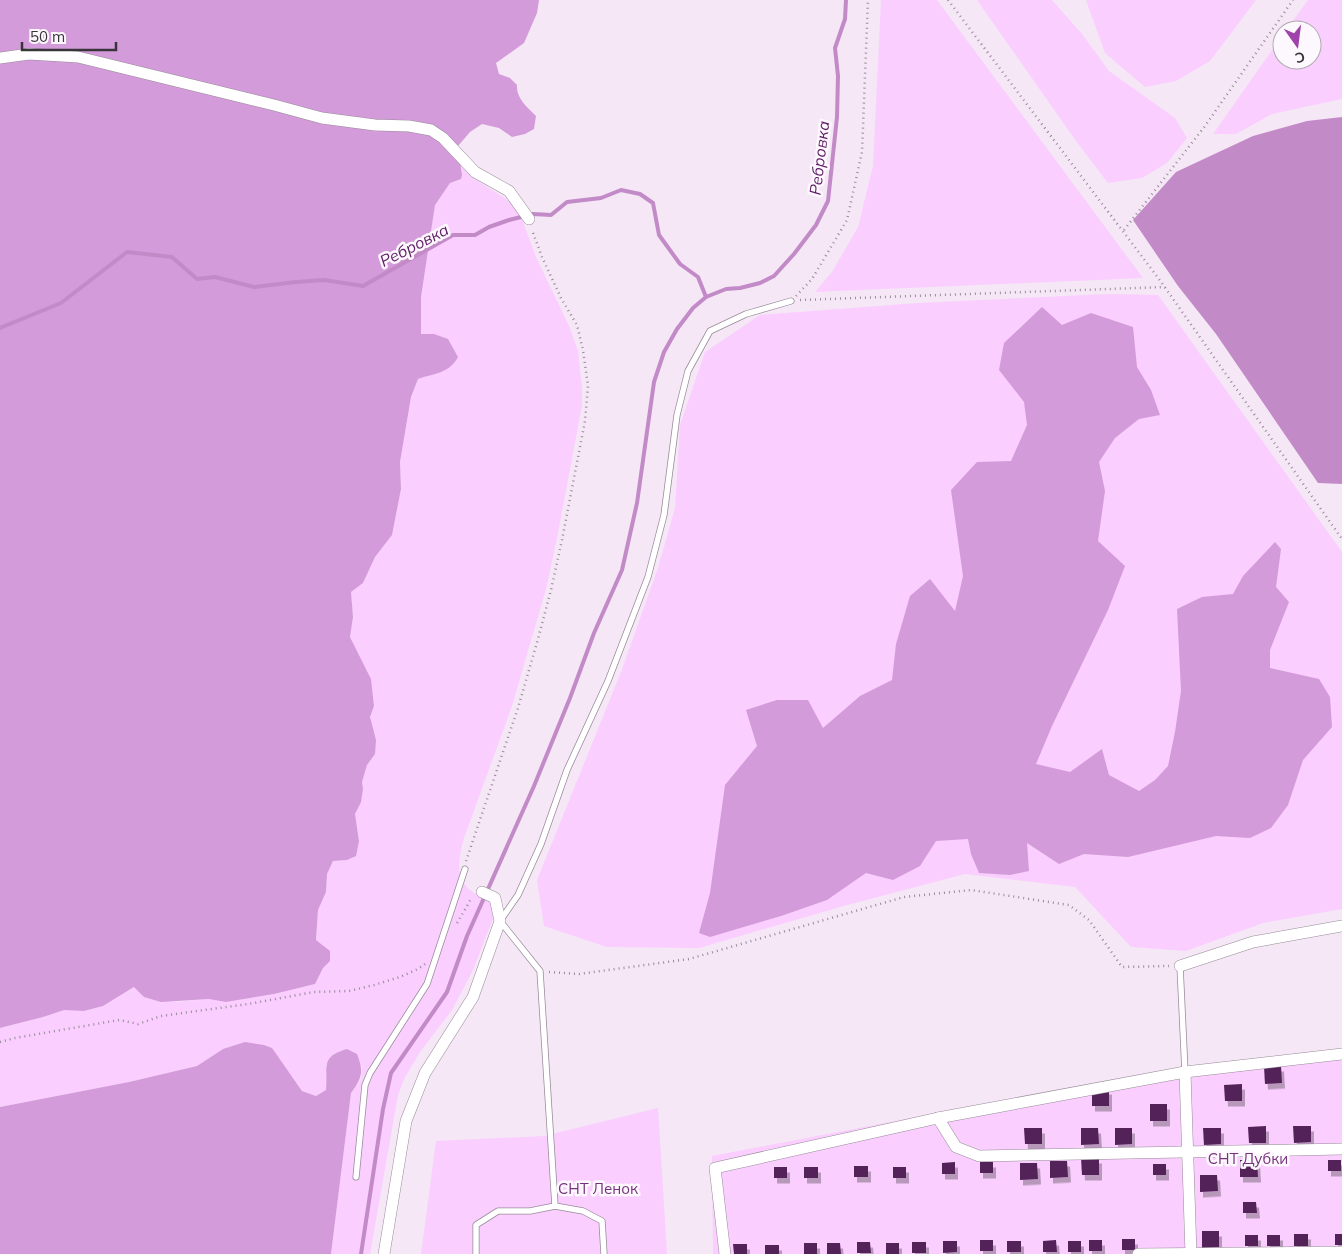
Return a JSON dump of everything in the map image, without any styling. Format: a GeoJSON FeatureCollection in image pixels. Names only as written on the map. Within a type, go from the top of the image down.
{"type":"FeatureCollection","features":[{"type":"Feature","properties":{"kind":"street"},"geometry":{"type":"LineString","coordinates":[[0,58],[29,54],[78,57],[322,118],[375,125],[409,126],[431,130],[443,138],[475,172],[509,191],[529,219]]}},
{"type":"Feature","properties":{"kind":"street"},"geometry":{"type":"LineString","coordinates":[[384,1254],[406,1121],[425,1073],[473,997],[500,921],[495,898],[482,892]]}},
{"type":"Feature","properties":{"kind":"street"},"geometry":{"type":"LineString","coordinates":[[1180,966],[1253,942],[1342,926]]}},
{"type":"Feature","properties":{"kind":"street"},"geometry":{"type":"LineString","coordinates":[[725,1254],[715,1168],[938,1118],[1186,1072],[1342,1054]]}},
{"type":"Feature","properties":{"kind":"street"},"geometry":{"type":"LineString","coordinates":[[1186,1072],[1191,1253]]}},
{"type":"Feature","properties":{"kind":"street"},"geometry":{"type":"LineString","coordinates":[[938,1118],[956,1147],[979,1156],[1342,1149]]}},
{"type":"Feature","properties":{"kind":"street"},"geometry":{"type":"LineString","coordinates":[[1138,1254],[1342,1252]]}},
{"type":"Feature","properties":{"kind":"lane"},"geometry":{"type":"LineString","coordinates":[[554,1206],[540,971],[500,921],[518,895],[540,844],[567,770],[608,681],[648,577],[664,515],[677,415],[688,371],[710,332],[746,314],[791,301]]}},
{"type":"Feature","properties":{"kind":"lane"},"geometry":{"type":"LineString","coordinates":[[356,1177],[365,1085],[382,1053],[427,984],[465,869]]}},
{"type":"Feature","properties":{"kind":"lane"},"geometry":{"type":"LineString","coordinates":[[1180,966],[1186,1072]]}},
{"type":"Feature","properties":{"kind":"lane"},"geometry":{"type":"LineString","coordinates":[[476,1254],[476,1225],[498,1211],[530,1211],[554,1206],[583,1211],[602,1221],[604,1254]]}},
{"type":"Feature","properties":{"kind":"path"},"geometry":{"type":"LineString","coordinates":[[791,301],[812,280],[847,220],[862,152],[868,0]]}},
{"type":"Feature","properties":{"kind":"path"},"geometry":{"type":"LineString","coordinates":[[948,0],[1166,287],[1342,539]]}},
{"type":"Feature","properties":{"kind":"path"},"geometry":{"type":"LineString","coordinates":[[1124,230],[1205,126],[1293,0]]}},
{"type":"Feature","properties":{"kind":"path"},"geometry":{"type":"LineString","coordinates":[[465,869],[467,855],[518,708],[549,598],[585,421],[588,386],[584,350],[577,325],[561,298],[542,258],[529,219]]}},
{"type":"Feature","properties":{"kind":"path"},"geometry":{"type":"LineString","coordinates":[[791,301],[1166,287]]}},
{"type":"Feature","properties":{"kind":"path"},"geometry":{"type":"LineString","coordinates":[[1339,534],[1342,531]]}},
{"type":"Feature","properties":{"kind":"path"},"geometry":{"type":"LineString","coordinates":[[540,971],[579,974],[690,959],[904,897],[971,890],[1069,905],[1089,920],[1122,967],[1180,966]]}},
{"type":"Feature","properties":{"kind":"path"},"geometry":{"type":"LineString","coordinates":[[455,927],[470,901],[482,892]]}},
{"type":"Feature","properties":{"kind":"path"},"geometry":{"type":"LineString","coordinates":[[0,1042],[119,1020],[138,1024],[162,1016],[248,1004],[314,992],[349,991],[374,985],[418,969],[437,956]]}},
{"type":"Feature","properties":{"kind":"green space"},"geometry":{"type":"Polygon","coordinates":[[[881,0],[937,0],[1143,278],[815,292],[832,272],[858,227],[873,166],[881,0]]]}},
{"type":"Feature","properties":{"kind":"green space"},"geometry":{"type":"Polygon","coordinates":[[[977,0],[1052,0],[1082,34],[1109,71],[1175,118],[1187,138],[1167,163],[1142,178],[1108,183],[1076,141],[977,0]]]}},
{"type":"Feature","properties":{"kind":"green space"},"geometry":{"type":"Polygon","coordinates":[[[1086,0],[1256,0],[1210,61],[1176,81],[1145,87],[1105,53],[1086,0]]]}},
{"type":"Feature","properties":{"kind":"green space"},"geometry":{"type":"Polygon","coordinates":[[[1308,0],[1342,0],[1342,99],[1272,114],[1236,134],[1213,134],[1272,50],[1272,70],[1322,70],[1322,20],[1293,20],[1308,0]]]}},
{"type":"Feature","properties":{"kind":"green space"},"geometry":{"type":"Polygon","coordinates":[[[461,166],[473,178],[506,199],[517,209],[536,257],[570,328],[578,351],[582,405],[546,589],[512,706],[461,849],[459,869],[461,877],[471,890],[479,896],[491,900],[494,916],[473,970],[452,1010],[420,1052],[405,1077],[398,1095],[370,1254],[331,1254],[351,1093],[361,1079],[362,1066],[326,1064],[327,1090],[316,1096],[302,1091],[292,1076],[223,1049],[197,1066],[129,1082],[0,1107],[0,1028],[43,1017],[64,1009],[84,1011],[103,1006],[135,987],[144,997],[176,1002],[209,999],[226,1002],[274,994],[315,984],[323,968],[330,961],[323,945],[316,940],[318,910],[326,892],[327,874],[333,861],[347,860],[359,840],[355,814],[361,801],[362,782],[367,765],[375,754],[370,717],[374,706],[371,679],[350,637],[353,617],[351,592],[363,583],[375,557],[392,535],[401,489],[400,462],[411,397],[418,379],[427,376],[434,334],[421,334],[421,297],[435,204],[450,183],[461,179],[461,166]]]}},
{"type":"Feature","properties":{"kind":"green space"},"geometry":{"type":"Polygon","coordinates":[[[1108,294],[1158,295],[1342,552],[1342,909],[1263,923],[1186,951],[1131,947],[1075,887],[965,874],[847,905],[699,948],[607,947],[544,926],[537,880],[621,672],[658,568],[675,508],[680,425],[705,352],[760,315],[918,303],[1108,294]]]}},
{"type":"Feature","properties":{"kind":"green space","name":"СНТ Дубки"},"geometry":{"type":"Polygon","coordinates":[[[1342,1054],[1342,1254],[713,1254],[712,1156],[1142,1074],[1185,1072],[1342,1054]]]}},
{"type":"Feature","properties":{"kind":"green space","name":"СНТ Ленок"},"geometry":{"type":"Polygon","coordinates":[[[658,1108],[667,1254],[421,1254],[436,1141],[544,1136],[658,1108]]]}},
{"type":"Feature","properties":{"kind":"shaded area"},"geometry":{"type":"Polygon","coordinates":[[[0,0],[539,0],[537,13],[524,43],[496,63],[499,74],[510,78],[517,85],[520,98],[536,116],[534,129],[525,134],[512,137],[499,128],[482,124],[470,132],[458,146],[461,179],[450,183],[435,205],[421,297],[421,334],[434,334],[448,339],[458,357],[446,370],[418,379],[411,397],[400,462],[401,489],[392,535],[375,557],[363,583],[351,592],[353,617],[350,637],[371,679],[374,706],[370,717],[376,740],[375,754],[367,765],[362,782],[361,802],[355,814],[359,841],[356,856],[347,860],[333,861],[327,874],[326,892],[318,910],[316,940],[330,951],[330,961],[323,968],[315,984],[274,994],[226,1002],[209,999],[161,1002],[144,997],[134,987],[103,1006],[84,1011],[64,1010],[0,1028],[0,0]]]}},
{"type":"Feature","properties":{"kind":"shaded area"},"geometry":{"type":"Polygon","coordinates":[[[1342,117],[1342,484],[1318,483],[1216,334],[1178,286],[1133,220],[1176,172],[1253,136],[1307,121],[1342,117]]]}},
{"type":"Feature","properties":{"kind":"shaded area"},"geometry":{"type":"Polygon","coordinates":[[[1042,307],[1062,325],[1091,313],[1133,327],[1137,367],[1151,390],[1160,415],[1139,419],[1115,438],[1099,462],[1105,491],[1098,541],[1125,566],[1108,610],[1052,726],[1036,764],[1070,772],[1102,749],[1109,775],[1139,791],[1155,780],[1168,766],[1181,691],[1177,609],[1202,597],[1233,594],[1243,576],[1275,542],[1281,549],[1276,587],[1289,602],[1270,650],[1270,668],[1319,679],[1330,697],[1332,727],[1303,760],[1288,805],[1271,828],[1250,838],[1216,836],[1128,857],[1084,854],[1059,864],[1027,843],[1029,871],[1010,875],[979,873],[971,854],[968,839],[936,841],[920,866],[893,880],[866,873],[827,900],[710,937],[699,933],[710,893],[725,785],[757,746],[746,710],[777,700],[808,700],[823,728],[860,696],[892,680],[896,644],[910,596],[930,579],[955,611],[963,576],[951,490],[977,462],[1011,461],[1027,425],[1024,402],[999,370],[1004,343],[1042,307]]]}},
{"type":"Feature","properties":{"kind":"shaded area"},"geometry":{"type":"Polygon","coordinates":[[[245,1042],[272,1048],[302,1091],[316,1096],[326,1090],[326,1069],[329,1059],[338,1052],[347,1049],[357,1054],[361,1066],[361,1075],[351,1093],[331,1254],[0,1254],[0,1107],[129,1082],[197,1066],[223,1049],[245,1042]]]}},
{"type":"Feature","properties":{"kind":"building"},"geometry":{"type":"Polygon","coordinates":[[[1281,1066],[1282,1083],[1265,1084],[1264,1067],[1281,1066]]]}},
{"type":"Feature","properties":{"kind":"building"},"geometry":{"type":"Polygon","coordinates":[[[1242,1084],[1242,1101],[1225,1101],[1224,1085],[1242,1084]]]}},
{"type":"Feature","properties":{"kind":"building"},"geometry":{"type":"Polygon","coordinates":[[[1092,1089],[1109,1089],[1109,1106],[1092,1106],[1092,1089]]]}},
{"type":"Feature","properties":{"kind":"building"},"geometry":{"type":"Polygon","coordinates":[[[1150,1104],[1167,1104],[1167,1121],[1150,1121],[1150,1104]]]}},
{"type":"Feature","properties":{"kind":"building"},"geometry":{"type":"Polygon","coordinates":[[[1266,1126],[1266,1143],[1249,1143],[1248,1127],[1266,1126]]]}},
{"type":"Feature","properties":{"kind":"building"},"geometry":{"type":"Polygon","coordinates":[[[1293,1126],[1311,1126],[1311,1142],[1294,1143],[1293,1126]]]}},
{"type":"Feature","properties":{"kind":"building"},"geometry":{"type":"Polygon","coordinates":[[[1024,1128],[1042,1128],[1042,1144],[1025,1144],[1024,1128]]]}},
{"type":"Feature","properties":{"kind":"building"},"geometry":{"type":"Polygon","coordinates":[[[1081,1128],[1098,1128],[1099,1144],[1081,1145],[1081,1128]]]}},
{"type":"Feature","properties":{"kind":"building"},"geometry":{"type":"Polygon","coordinates":[[[1115,1128],[1132,1128],[1132,1144],[1115,1145],[1115,1128]]]}},
{"type":"Feature","properties":{"kind":"building"},"geometry":{"type":"Polygon","coordinates":[[[1203,1128],[1221,1128],[1221,1144],[1204,1145],[1203,1128]]]}},
{"type":"Feature","properties":{"kind":"building"},"geometry":{"type":"Polygon","coordinates":[[[1081,1158],[1099,1158],[1099,1175],[1082,1175],[1081,1158]]]}},
{"type":"Feature","properties":{"kind":"building"},"geometry":{"type":"Polygon","coordinates":[[[1240,1160],[1257,1160],[1258,1177],[1240,1177],[1240,1160]]]}},
{"type":"Feature","properties":{"kind":"building"},"geometry":{"type":"Polygon","coordinates":[[[1328,1160],[1341,1160],[1341,1171],[1328,1171],[1328,1160]]]}},
{"type":"Feature","properties":{"kind":"building"},"geometry":{"type":"Polygon","coordinates":[[[1050,1161],[1067,1161],[1068,1177],[1050,1178],[1050,1161]]]}},
{"type":"Feature","properties":{"kind":"building"},"geometry":{"type":"Polygon","coordinates":[[[955,1162],[955,1174],[942,1174],[942,1163],[955,1162]]]}},
{"type":"Feature","properties":{"kind":"building"},"geometry":{"type":"Polygon","coordinates":[[[980,1162],[993,1162],[993,1173],[980,1173],[980,1162]]]}},
{"type":"Feature","properties":{"kind":"building"},"geometry":{"type":"Polygon","coordinates":[[[1020,1163],[1037,1163],[1038,1179],[1020,1180],[1020,1163]]]}},
{"type":"Feature","properties":{"kind":"building"},"geometry":{"type":"Polygon","coordinates":[[[1153,1164],[1166,1164],[1166,1175],[1153,1175],[1153,1164]]]}},
{"type":"Feature","properties":{"kind":"building"},"geometry":{"type":"Polygon","coordinates":[[[854,1166],[868,1166],[868,1177],[854,1177],[854,1166]]]}},
{"type":"Feature","properties":{"kind":"building"},"geometry":{"type":"Polygon","coordinates":[[[774,1167],[787,1167],[787,1178],[774,1178],[774,1167]]]}},
{"type":"Feature","properties":{"kind":"building"},"geometry":{"type":"Polygon","coordinates":[[[804,1167],[818,1167],[818,1178],[804,1178],[804,1167]]]}},
{"type":"Feature","properties":{"kind":"building"},"geometry":{"type":"Polygon","coordinates":[[[893,1167],[906,1167],[906,1178],[893,1178],[893,1167]]]}},
{"type":"Feature","properties":{"kind":"building"},"geometry":{"type":"Polygon","coordinates":[[[1200,1175],[1217,1175],[1218,1191],[1200,1192],[1200,1175]]]}},
{"type":"Feature","properties":{"kind":"building"},"geometry":{"type":"Polygon","coordinates":[[[1243,1202],[1256,1202],[1257,1213],[1243,1213],[1243,1202]]]}},
{"type":"Feature","properties":{"kind":"building"},"geometry":{"type":"Polygon","coordinates":[[[1202,1231],[1219,1231],[1219,1247],[1202,1248],[1202,1231]]]}},
{"type":"Feature","properties":{"kind":"building"},"geometry":{"type":"Polygon","coordinates":[[[1294,1234],[1308,1234],[1308,1246],[1294,1246],[1294,1234]]]}},
{"type":"Feature","properties":{"kind":"building"},"geometry":{"type":"Polygon","coordinates":[[[1335,1234],[1342,1234],[1342,1245],[1335,1245],[1335,1234]]]}},
{"type":"Feature","properties":{"kind":"building"},"geometry":{"type":"Polygon","coordinates":[[[1245,1235],[1258,1235],[1258,1246],[1245,1246],[1245,1235]]]}},
{"type":"Feature","properties":{"kind":"building"},"geometry":{"type":"Polygon","coordinates":[[[1267,1235],[1280,1235],[1280,1246],[1267,1246],[1267,1235]]]}},
{"type":"Feature","properties":{"kind":"building"},"geometry":{"type":"Polygon","coordinates":[[[1122,1239],[1135,1239],[1135,1250],[1122,1250],[1122,1239]]]}},
{"type":"Feature","properties":{"kind":"building"},"geometry":{"type":"Polygon","coordinates":[[[980,1240],[993,1240],[993,1251],[980,1251],[980,1240]]]}},
{"type":"Feature","properties":{"kind":"building"},"geometry":{"type":"Polygon","coordinates":[[[1056,1240],[1057,1252],[1043,1252],[1043,1241],[1056,1240]]]}},
{"type":"Feature","properties":{"kind":"building"},"geometry":{"type":"Polygon","coordinates":[[[1089,1240],[1102,1240],[1102,1251],[1089,1251],[1089,1240]]]}},
{"type":"Feature","properties":{"kind":"building"},"geometry":{"type":"Polygon","coordinates":[[[943,1241],[957,1241],[957,1252],[943,1253],[943,1241]]]}},
{"type":"Feature","properties":{"kind":"building"},"geometry":{"type":"Polygon","coordinates":[[[1007,1241],[1021,1241],[1021,1252],[1007,1252],[1007,1241]]]}},
{"type":"Feature","properties":{"kind":"building"},"geometry":{"type":"Polygon","coordinates":[[[1068,1241],[1081,1241],[1081,1252],[1068,1252],[1068,1241]]]}},
{"type":"Feature","properties":{"kind":"building"},"geometry":{"type":"Polygon","coordinates":[[[857,1242],[870,1242],[871,1253],[857,1253],[857,1242]]]}},
{"type":"Feature","properties":{"kind":"building"},"geometry":{"type":"Polygon","coordinates":[[[912,1242],[926,1242],[926,1253],[912,1253],[912,1242]]]}},
{"type":"Feature","properties":{"kind":"building"},"geometry":{"type":"Polygon","coordinates":[[[804,1243],[817,1243],[817,1254],[804,1254],[804,1243]]]}},
{"type":"Feature","properties":{"kind":"building"},"geometry":{"type":"Polygon","coordinates":[[[827,1243],[840,1243],[841,1254],[827,1254],[827,1243]]]}},
{"type":"Feature","properties":{"kind":"building"},"geometry":{"type":"Polygon","coordinates":[[[886,1243],[899,1243],[899,1254],[886,1254],[886,1243]]]}},
{"type":"Feature","properties":{"kind":"building"},"geometry":{"type":"Polygon","coordinates":[[[733,1244],[747,1244],[747,1254],[734,1254],[733,1244]]]}},
{"type":"Feature","properties":{"kind":"building"},"geometry":{"type":"Polygon","coordinates":[[[765,1245],[779,1245],[779,1254],[765,1254],[765,1245]]]}},
{"type":"Feature","properties":{"kind":"waterway"},"geometry":{"type":"LineString","coordinates":[[361,1254],[383,1109],[391,1073],[447,992],[467,936],[534,786],[594,633],[622,570],[637,503],[654,382],[664,352],[677,329],[693,308],[706,297],[726,289],[760,283],[774,276],[816,225],[828,201],[837,117],[838,76],[835,48],[845,19],[846,0]]}},
{"type":"Feature","properties":{"kind":"waterway","name":"Ребровка"},"geometry":{"type":"LineString","coordinates":[[0,328],[61,303],[127,252],[172,257],[197,279],[215,277],[254,287],[324,280],[363,286],[453,235],[475,235],[489,227],[533,214],[551,215],[567,202],[601,198],[621,190],[640,194],[653,203],[659,235],[680,264],[698,277],[706,297]]}}]}
